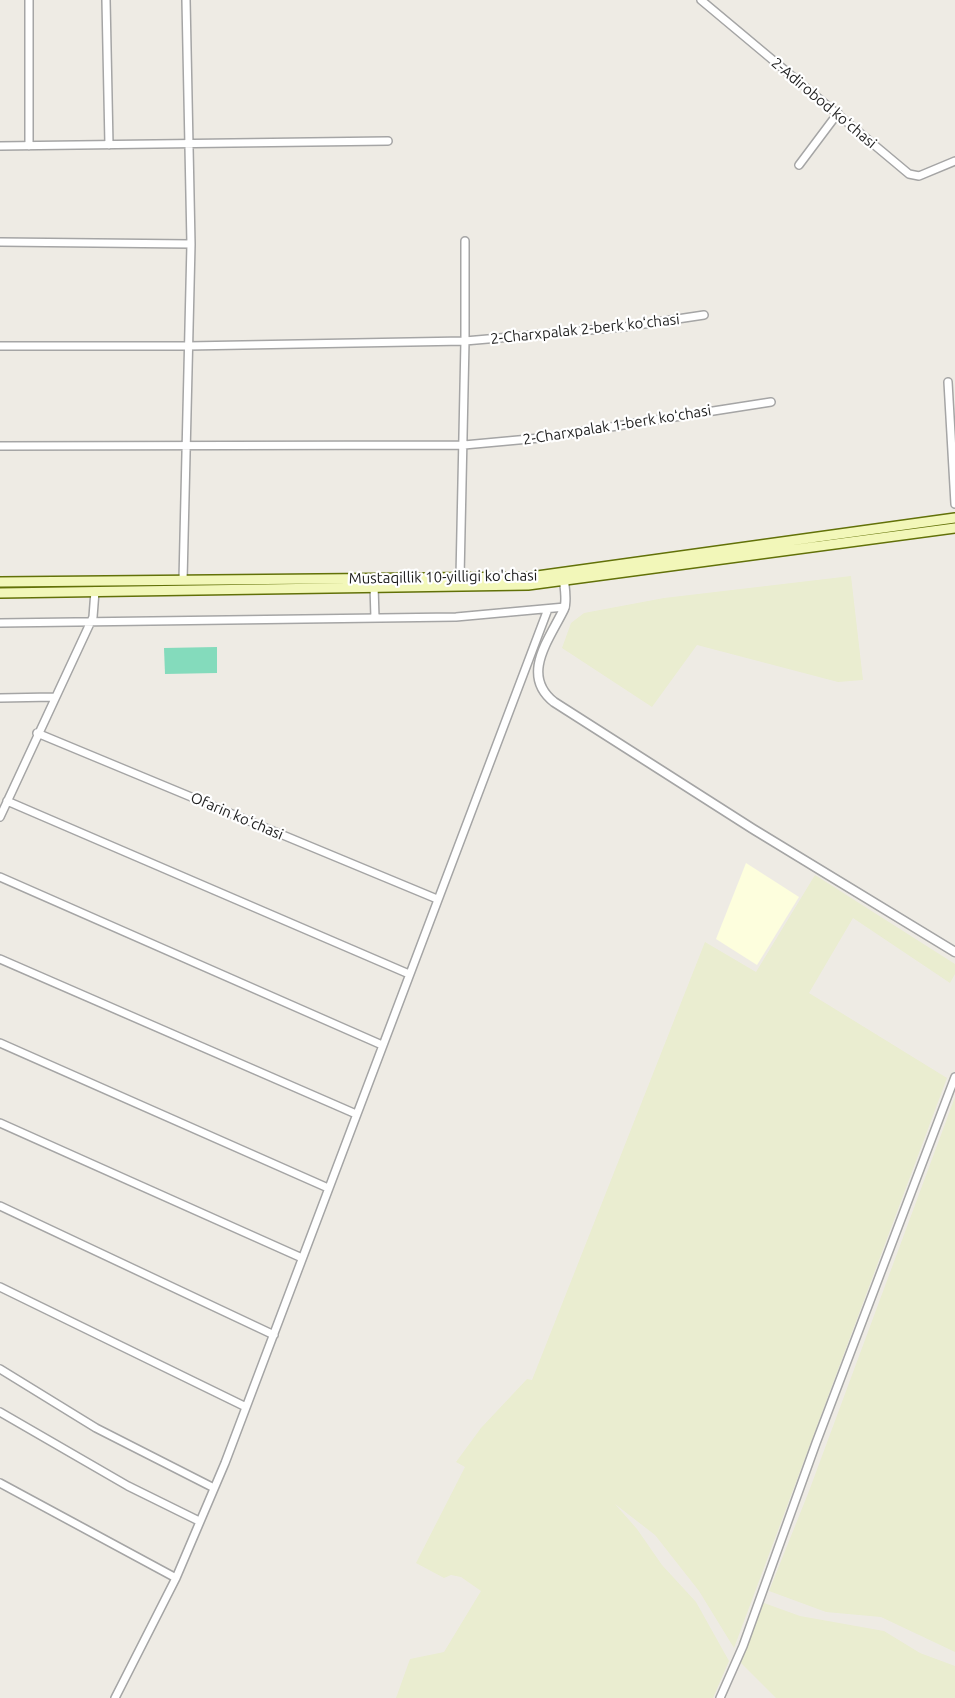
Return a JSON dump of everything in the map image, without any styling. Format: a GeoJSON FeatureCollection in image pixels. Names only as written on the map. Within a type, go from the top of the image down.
{"type":"FeatureCollection","features":[{"type":"Feature","properties":{"kind":"main road","name":"Mustaqillik 10-yilligi ko'chasi"},"geometry":{"type":"LineString","coordinates":[[0,582],[530,577],[955,518]]}},
{"type":"Feature","properties":{"kind":"main road","name":"Mustaqillik 10-yilligi ko'chasi"},"geometry":{"type":"LineString","coordinates":[[0,593],[95,596],[374,591],[528,585],[955,528]]}},
{"type":"Feature","properties":{"kind":"street"},"geometry":{"type":"LineString","coordinates":[[29,0],[29,146]]}},
{"type":"Feature","properties":{"kind":"street"},"geometry":{"type":"LineString","coordinates":[[106,0],[109,145]]}},
{"type":"Feature","properties":{"kind":"street"},"geometry":{"type":"LineString","coordinates":[[183,580],[191,244],[186,0]]}},
{"type":"Feature","properties":{"kind":"street","name":"2-Adirobod koʻchasi"},"geometry":{"type":"LineString","coordinates":[[701,0],[909,174],[919,176],[955,161]]}},
{"type":"Feature","properties":{"kind":"street"},"geometry":{"type":"LineString","coordinates":[[799,165],[838,113]]}},
{"type":"Feature","properties":{"kind":"street"},"geometry":{"type":"LineString","coordinates":[[0,146],[388,141]]}},
{"type":"Feature","properties":{"kind":"street"},"geometry":{"type":"LineString","coordinates":[[460,577],[464,446],[465,241]]}},
{"type":"Feature","properties":{"kind":"street"},"geometry":{"type":"LineString","coordinates":[[0,242],[191,244]]}},
{"type":"Feature","properties":{"kind":"street","name":"2-Charxpalak 2-berk koʻchasi"},"geometry":{"type":"LineString","coordinates":[[0,346],[188,346],[465,341],[624,327],[704,315]]}},
{"type":"Feature","properties":{"kind":"street"},"geometry":{"type":"LineString","coordinates":[[948,382],[952,411],[955,504]]}},
{"type":"Feature","properties":{"kind":"street","name":"2-Charxpalak 1-berk koʻchasi"},"geometry":{"type":"LineString","coordinates":[[0,446],[186,444],[464,446],[540,438],[771,402]]}},
{"type":"Feature","properties":{"kind":"street"},"geometry":{"type":"LineString","coordinates":[[564,581],[565,607],[543,653],[537,673],[541,691],[753,829],[955,952]]}},
{"type":"Feature","properties":{"kind":"street"},"geometry":{"type":"LineString","coordinates":[[374,591],[375,618]]}},
{"type":"Feature","properties":{"kind":"street"},"geometry":{"type":"LineString","coordinates":[[0,818],[4,804],[92,620],[95,596]]}},
{"type":"Feature","properties":{"kind":"street"},"geometry":{"type":"LineString","coordinates":[[0,623],[456,617],[565,607]]}},
{"type":"Feature","properties":{"kind":"street"},"geometry":{"type":"LineString","coordinates":[[115,1698],[176,1578],[214,1488],[548,609]]}},
{"type":"Feature","properties":{"kind":"street"},"geometry":{"type":"LineString","coordinates":[[0,698],[54,698]]}},
{"type":"Feature","properties":{"kind":"street","name":"Ofarin koʻchasi"},"geometry":{"type":"LineString","coordinates":[[37,733],[437,899]]}},
{"type":"Feature","properties":{"kind":"street"},"geometry":{"type":"LineString","coordinates":[[4,804],[409,974]]}},
{"type":"Feature","properties":{"kind":"street"},"geometry":{"type":"LineString","coordinates":[[0,877],[382,1045]]}},
{"type":"Feature","properties":{"kind":"street"},"geometry":{"type":"LineString","coordinates":[[0,959],[356,1114]]}},
{"type":"Feature","properties":{"kind":"street"},"geometry":{"type":"LineString","coordinates":[[0,1043],[328,1188]]}},
{"type":"Feature","properties":{"kind":"street"},"geometry":{"type":"LineString","coordinates":[[720,1698],[743,1646],[816,1443],[955,1077]]}},
{"type":"Feature","properties":{"kind":"street"},"geometry":{"type":"LineString","coordinates":[[0,1123],[302,1258]]}},
{"type":"Feature","properties":{"kind":"street"},"geometry":{"type":"LineString","coordinates":[[0,1206],[274,1335]]}},
{"type":"Feature","properties":{"kind":"street"},"geometry":{"type":"LineString","coordinates":[[0,1287],[246,1407]]}},
{"type":"Feature","properties":{"kind":"street"},"geometry":{"type":"LineString","coordinates":[[0,1369],[96,1428],[214,1488]]}},
{"type":"Feature","properties":{"kind":"street"},"geometry":{"type":"LineString","coordinates":[[0,1412],[128,1485],[199,1521]]}},
{"type":"Feature","properties":{"kind":"street"},"geometry":{"type":"LineString","coordinates":[[0,1483],[176,1578]]}},
{"type":"Feature","properties":{"kind":"shaded area"},"geometry":{"type":"Polygon","coordinates":[[[851,576],[863,680],[838,682],[697,645],[652,707],[562,648],[571,623],[584,613],[664,598],[851,576]]]}},
{"type":"Feature","properties":{"kind":"shaded area"},"geometry":{"type":"Polygon","coordinates":[[[746,863],[799,897],[757,965],[716,939],[746,863]]]}},
{"type":"Feature","properties":{"kind":"shaded area"},"geometry":{"type":"Polygon","coordinates":[[[815,875],[955,964],[955,974],[950,983],[853,918],[809,993],[947,1078],[734,1648],[699,1591],[655,1535],[615,1504],[637,1529],[662,1565],[696,1602],[729,1661],[713,1698],[396,1698],[410,1659],[444,1652],[481,1591],[461,1577],[451,1575],[444,1578],[416,1563],[465,1467],[456,1462],[481,1428],[527,1379],[532,1380],[705,942],[756,972],[815,875]]]}},
{"type":"Feature","properties":{"kind":"shaded area"},"geometry":{"type":"Polygon","coordinates":[[[955,1097],[955,1652],[881,1617],[826,1612],[769,1591],[809,1491],[955,1097]]]}},
{"type":"Feature","properties":{"kind":"shaded area"},"geometry":{"type":"Polygon","coordinates":[[[764,1603],[800,1616],[884,1631],[920,1653],[955,1666],[955,1698],[776,1698],[740,1662],[764,1603]]]}},
{"type":"Feature","properties":{"kind":"green space"},"geometry":{"type":"Polygon","coordinates":[[[217,647],[217,673],[165,674],[164,648],[217,647]]]}}]}
